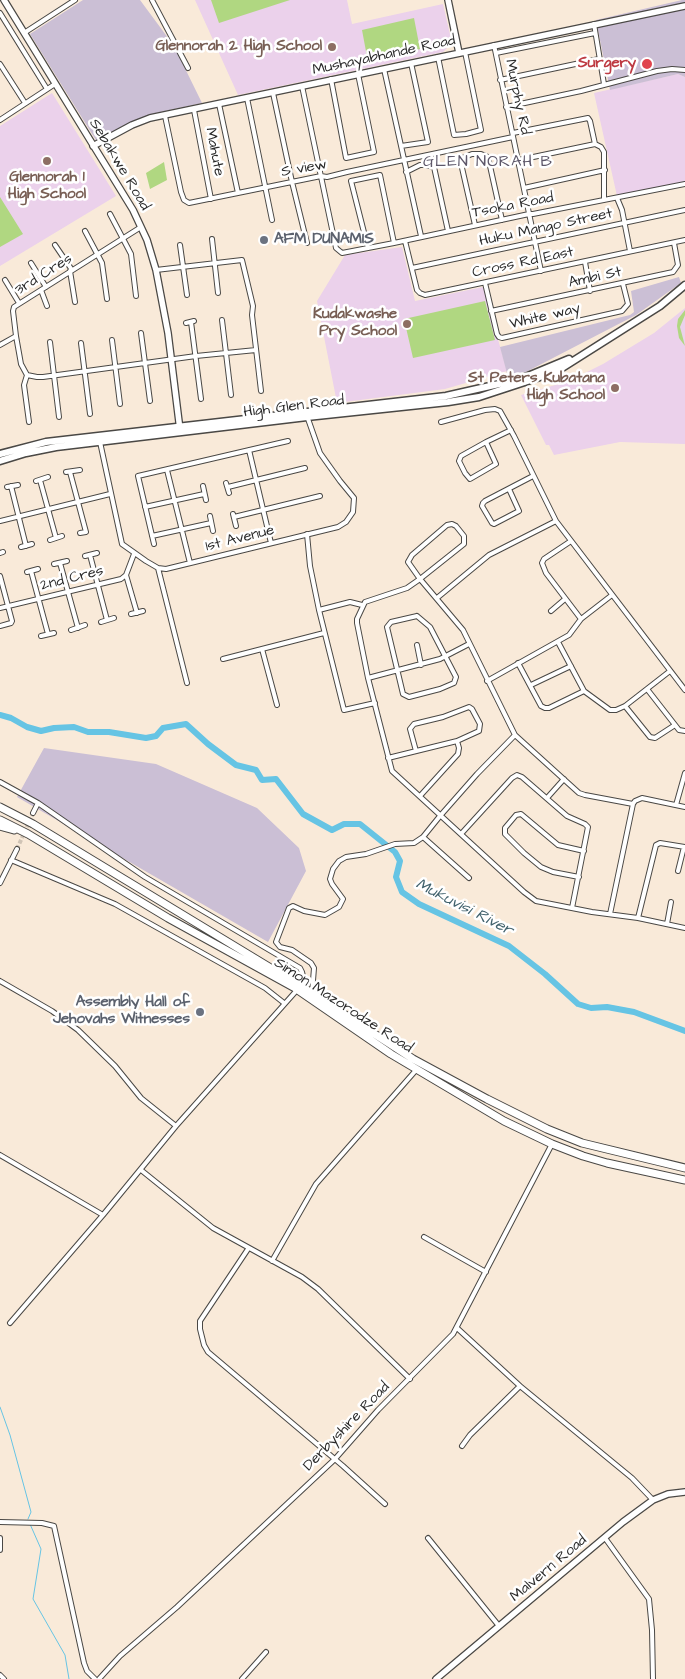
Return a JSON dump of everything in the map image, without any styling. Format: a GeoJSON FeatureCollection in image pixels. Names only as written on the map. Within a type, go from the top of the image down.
{"type":"FeatureCollection","features":[{"type":"Feature","properties":{"kind":"highway","name":"Simon Mazorodze Road"},"geometry":{"type":"LineString","coordinates":[[0,807],[33,824],[309,992],[422,1064],[510,1111],[565,1137],[602,1149],[685,1168]]}},
{"type":"Feature","properties":{"kind":"highway","name":"Simon Mazorodze Road"},"geometry":{"type":"LineString","coordinates":[[0,820],[28,834],[168,918],[297,990],[349,1027],[416,1070],[504,1121],[552,1144],[607,1163],[685,1180]]}},
{"type":"Feature","properties":{"kind":"highway"},"geometry":{"type":"LineString","coordinates":[[0,826],[28,834]]}},
{"type":"Feature","properties":{"kind":"main road","name":"High Glen Road"},"geometry":{"type":"LineString","coordinates":[[0,461],[40,450],[437,397],[476,390],[528,376],[584,353],[648,314],[685,285]]}},
{"type":"Feature","properties":{"kind":"main road","name":"High Glen Road"},"geometry":{"type":"LineString","coordinates":[[0,454],[46,442],[180,430]]}},
{"type":"Feature","properties":{"kind":"street","name":"Sebakwe Road"},"geometry":{"type":"LineString","coordinates":[[4,0],[142,227],[156,270],[171,359],[180,430]]}},
{"type":"Feature","properties":{"kind":"street"},"geometry":{"type":"LineString","coordinates":[[24,33],[74,0]]}},
{"type":"Feature","properties":{"kind":"street"},"geometry":{"type":"LineString","coordinates":[[152,0],[188,68]]}},
{"type":"Feature","properties":{"kind":"street"},"geometry":{"type":"LineString","coordinates":[[438,57],[454,135],[481,130],[448,0]]}},
{"type":"Feature","properties":{"kind":"street","name":"Mushayabhande Road"},"geometry":{"type":"LineString","coordinates":[[94,146],[132,125],[150,118],[685,6]]}},
{"type":"Feature","properties":{"kind":"street"},"geometry":{"type":"LineString","coordinates":[[0,13],[47,89]]}},
{"type":"Feature","properties":{"kind":"street"},"geometry":{"type":"LineString","coordinates":[[594,24],[604,84]]}},
{"type":"Feature","properties":{"kind":"street"},"geometry":{"type":"LineString","coordinates":[[496,53],[595,33]]}},
{"type":"Feature","properties":{"kind":"street","name":"Murphy Rd"},"geometry":{"type":"LineString","coordinates":[[494,45],[541,271]]}},
{"type":"Feature","properties":{"kind":"street"},"geometry":{"type":"LineString","coordinates":[[500,80],[599,59]]}},
{"type":"Feature","properties":{"kind":"street"},"geometry":{"type":"LineString","coordinates":[[401,146],[428,142],[411,63]]}},
{"type":"Feature","properties":{"kind":"street"},"geometry":{"type":"LineString","coordinates":[[0,64],[25,104]]}},
{"type":"Feature","properties":{"kind":"street"},"geometry":{"type":"LineString","coordinates":[[384,68],[421,236]]}},
{"type":"Feature","properties":{"kind":"street"},"geometry":{"type":"LineString","coordinates":[[506,108],[664,70],[685,70]]}},
{"type":"Feature","properties":{"kind":"street"},"geometry":{"type":"LineString","coordinates":[[331,79],[346,158],[374,152],[358,74]]}},
{"type":"Feature","properties":{"kind":"street"},"geometry":{"type":"LineString","coordinates":[[0,118],[56,84]]}},
{"type":"Feature","properties":{"kind":"street"},"geometry":{"type":"LineString","coordinates":[[302,85],[321,176]]}},
{"type":"Feature","properties":{"kind":"street"},"geometry":{"type":"LineString","coordinates":[[273,93],[307,243]]}},
{"type":"Feature","properties":{"kind":"street"},"geometry":{"type":"LineString","coordinates":[[247,98],[272,220]]}},
{"type":"Feature","properties":{"kind":"street"},"geometry":{"type":"LineString","coordinates":[[219,104],[238,193]]}},
{"type":"Feature","properties":{"kind":"street","name":"Mahute"},"geometry":{"type":"LineString","coordinates":[[194,110],[211,199]]}},
{"type":"Feature","properties":{"kind":"street","name":"S view"},"geometry":{"type":"LineString","coordinates":[[165,116],[181,192],[184,200],[189,203],[457,150],[585,117],[590,121],[595,144]]}},
{"type":"Feature","properties":{"kind":"street"},"geometry":{"type":"LineString","coordinates":[[519,160],[595,144],[601,147],[604,152],[604,199]]}},
{"type":"Feature","properties":{"kind":"street"},"geometry":{"type":"LineString","coordinates":[[475,225],[460,159],[477,154],[488,157],[502,220]]}},
{"type":"Feature","properties":{"kind":"street"},"geometry":{"type":"LineString","coordinates":[[406,172],[420,165],[434,167],[448,231]]}},
{"type":"Feature","properties":{"kind":"street"},"geometry":{"type":"LineString","coordinates":[[524,188],[605,170]]}},
{"type":"Feature","properties":{"kind":"street"},"geometry":{"type":"LineString","coordinates":[[368,248],[351,181],[380,175],[394,243]]}},
{"type":"Feature","properties":{"kind":"street","name":"Tsoka Road"},"geometry":{"type":"LineString","coordinates":[[321,176],[336,248],[342,252],[685,184]]}},
{"type":"Feature","properties":{"kind":"street"},"geometry":{"type":"LineString","coordinates":[[617,198],[622,210],[630,251]]}},
{"type":"Feature","properties":{"kind":"street","name":"Huku Mango Street"},"geometry":{"type":"LineString","coordinates":[[412,268],[685,210]]}},
{"type":"Feature","properties":{"kind":"street"},"geometry":{"type":"LineString","coordinates":[[110,214],[131,254],[136,296]]}},
{"type":"Feature","properties":{"kind":"street","name":"3rd Cres"},"geometry":{"type":"LineString","coordinates":[[28,375],[21,364],[16,336],[14,307],[142,227]]}},
{"type":"Feature","properties":{"kind":"street"},"geometry":{"type":"LineString","coordinates":[[85,231],[102,263],[107,299]]}},
{"type":"Feature","properties":{"kind":"street"},"geometry":{"type":"LineString","coordinates":[[212,239],[218,293]]}},
{"type":"Feature","properties":{"kind":"street","name":"Cross Rd East"},"geometry":{"type":"LineString","coordinates":[[405,240],[417,290],[423,295],[685,240]]}},
{"type":"Feature","properties":{"kind":"street","name":"Ambi St"},"geometry":{"type":"LineString","coordinates":[[491,311],[673,272],[678,265],[674,243]]}},
{"type":"Feature","properties":{"kind":"street"},"geometry":{"type":"LineString","coordinates":[[55,245],[71,270],[75,302]]}},
{"type":"Feature","properties":{"kind":"street"},"geometry":{"type":"LineString","coordinates":[[180,245],[187,295]]}},
{"type":"Feature","properties":{"kind":"street"},"geometry":{"type":"LineString","coordinates":[[156,270],[242,260],[252,296],[252,315],[261,391]]}},
{"type":"Feature","properties":{"kind":"street"},"geometry":{"type":"LineString","coordinates":[[585,262],[590,290]]}},
{"type":"Feature","properties":{"kind":"street"},"geometry":{"type":"LineString","coordinates":[[31,263],[46,287]]}},
{"type":"Feature","properties":{"kind":"street"},"geometry":{"type":"LineString","coordinates":[[5,280],[19,303]]}},
{"type":"Feature","properties":{"kind":"street","name":"White way"},"geometry":{"type":"LineString","coordinates":[[485,283],[497,334],[502,338],[622,311],[628,304],[624,284]]}},
{"type":"Feature","properties":{"kind":"street"},"geometry":{"type":"LineString","coordinates":[[41,290],[47,306]]}},
{"type":"Feature","properties":{"kind":"street"},"geometry":{"type":"LineString","coordinates":[[222,320],[231,396]]}},
{"type":"Feature","properties":{"kind":"street"},"geometry":{"type":"LineString","coordinates":[[190,322],[201,399]]}},
{"type":"Feature","properties":{"kind":"street"},"geometry":{"type":"LineString","coordinates":[[141,334],[150,401]]}},
{"type":"Feature","properties":{"kind":"street"},"geometry":{"type":"LineString","coordinates":[[0,345],[16,336]]}},
{"type":"Feature","properties":{"kind":"street"},"geometry":{"type":"LineString","coordinates":[[112,340],[120,404]]}},
{"type":"Feature","properties":{"kind":"street"},"geometry":{"type":"LineString","coordinates":[[50,342],[59,417]]}},
{"type":"Feature","properties":{"kind":"street"},"geometry":{"type":"LineString","coordinates":[[81,343],[90,414]]}},
{"type":"Feature","properties":{"kind":"street"},"geometry":{"type":"LineString","coordinates":[[29,422],[24,384],[28,375],[37,377],[256,350]]}},
{"type":"Feature","properties":{"kind":"street"},"geometry":{"type":"LineString","coordinates":[[441,422],[456,416],[495,409],[502,415],[556,521],[685,690]]}},
{"type":"Feature","properties":{"kind":"street","name":"1st Avenue"},"geometry":{"type":"LineString","coordinates":[[158,568],[166,569],[338,527],[343,524],[353,512],[355,502],[353,495],[340,481],[320,453],[307,414]]}},
{"type":"Feature","properties":{"kind":"street"},"geometry":{"type":"LineString","coordinates":[[486,442],[496,464],[474,478],[468,477],[459,458],[486,442],[511,430]]}},
{"type":"Feature","properties":{"kind":"street"},"geometry":{"type":"LineString","coordinates":[[154,544],[138,476],[288,441]]}},
{"type":"Feature","properties":{"kind":"street"},"geometry":{"type":"LineString","coordinates":[[100,442],[122,544],[134,554],[158,568],[187,683]]}},
{"type":"Feature","properties":{"kind":"street"},"geometry":{"type":"LineString","coordinates":[[249,450],[271,543]]}},
{"type":"Feature","properties":{"kind":"street"},"geometry":{"type":"LineString","coordinates":[[229,494],[227,485],[257,480],[305,468]]}},
{"type":"Feature","properties":{"kind":"street"},"geometry":{"type":"LineString","coordinates":[[80,470],[68,472],[86,532]]}},
{"type":"Feature","properties":{"kind":"street"},"geometry":{"type":"LineString","coordinates":[[167,470],[190,563]]}},
{"type":"Feature","properties":{"kind":"street"},"geometry":{"type":"LineString","coordinates":[[509,489],[519,511],[494,524],[482,506],[483,503],[533,476]]}},
{"type":"Feature","properties":{"kind":"street"},"geometry":{"type":"LineString","coordinates":[[48,477],[38,480],[56,538]]}},
{"type":"Feature","properties":{"kind":"street"},"geometry":{"type":"LineString","coordinates":[[18,485],[9,487],[26,546]]}},
{"type":"Feature","properties":{"kind":"street"},"geometry":{"type":"LineString","coordinates":[[203,486],[206,500]]}},
{"type":"Feature","properties":{"kind":"street"},"geometry":{"type":"LineString","coordinates":[[0,521],[110,494]]}},
{"type":"Feature","properties":{"kind":"street"},"geometry":{"type":"LineString","coordinates":[[145,507],[204,494]]}},
{"type":"Feature","properties":{"kind":"street"},"geometry":{"type":"LineString","coordinates":[[236,526],[234,516],[320,496]]}},
{"type":"Feature","properties":{"kind":"street"},"geometry":{"type":"LineString","coordinates":[[210,516],[213,531]]}},
{"type":"Feature","properties":{"kind":"street"},"geometry":{"type":"LineString","coordinates":[[437,598],[489,555],[556,521]]}},
{"type":"Feature","properties":{"kind":"street"},"geometry":{"type":"LineString","coordinates":[[152,536],[211,523]]}},
{"type":"Feature","properties":{"kind":"street"},"geometry":{"type":"LineString","coordinates":[[633,804],[585,795],[564,779],[515,735],[459,624],[420,579],[409,564],[408,560],[447,525],[452,524],[456,526],[464,536],[464,544],[420,579],[407,588],[367,600],[362,605],[357,623],[368,678],[388,758],[392,771],[396,776],[530,897],[544,904],[638,918],[685,928]]}},
{"type":"Feature","properties":{"kind":"street"},"geometry":{"type":"LineString","coordinates":[[80,534],[93,530]]}},
{"type":"Feature","properties":{"kind":"street"},"geometry":{"type":"LineString","coordinates":[[307,534],[310,566],[319,610],[344,710],[375,703]]}},
{"type":"Feature","properties":{"kind":"street"},"geometry":{"type":"LineString","coordinates":[[50,540],[62,536]]}},
{"type":"Feature","properties":{"kind":"street"},"geometry":{"type":"LineString","coordinates":[[570,541],[544,559],[542,563],[546,573],[581,619]]}},
{"type":"Feature","properties":{"kind":"street"},"geometry":{"type":"LineString","coordinates":[[20,547],[32,544]]}},
{"type":"Feature","properties":{"kind":"street"},"geometry":{"type":"LineString","coordinates":[[97,553],[88,555],[107,620]]}},
{"type":"Feature","properties":{"kind":"street","name":"2nd Cres"},"geometry":{"type":"LineString","coordinates":[[0,608],[121,578],[126,574],[134,554]]}},
{"type":"Feature","properties":{"kind":"street"},"geometry":{"type":"LineString","coordinates":[[54,564],[67,561]]}},
{"type":"Feature","properties":{"kind":"street"},"geometry":{"type":"LineString","coordinates":[[60,563],[78,628]]}},
{"type":"Feature","properties":{"kind":"street"},"geometry":{"type":"LineString","coordinates":[[38,569],[29,571],[48,634]]}},
{"type":"Feature","properties":{"kind":"street"},"geometry":{"type":"LineString","coordinates":[[126,574],[137,613]]}},
{"type":"Feature","properties":{"kind":"street"},"geometry":{"type":"LineString","coordinates":[[0,626],[12,622],[1,576]]}},
{"type":"Feature","properties":{"kind":"street"},"geometry":{"type":"LineString","coordinates":[[487,680],[558,642],[573,631],[581,619],[612,595]]}},
{"type":"Feature","properties":{"kind":"street"},"geometry":{"type":"LineString","coordinates":[[552,611],[565,599]]}},
{"type":"Feature","properties":{"kind":"street"},"geometry":{"type":"LineString","coordinates":[[319,610],[350,602],[362,605]]}},
{"type":"Feature","properties":{"kind":"street"},"geometry":{"type":"LineString","coordinates":[[131,614],[143,611]]}},
{"type":"Feature","properties":{"kind":"street"},"geometry":{"type":"LineString","coordinates":[[420,617],[430,628],[445,657],[456,677],[454,683],[440,689],[409,697],[405,696],[396,672],[387,627],[391,622],[420,617]]}},
{"type":"Feature","properties":{"kind":"street"},"geometry":{"type":"LineString","coordinates":[[101,622],[114,618]]}},
{"type":"Feature","properties":{"kind":"street"},"geometry":{"type":"LineString","coordinates":[[71,630],[85,626]]}},
{"type":"Feature","properties":{"kind":"street"},"geometry":{"type":"LineString","coordinates":[[41,636],[54,633]]}},
{"type":"Feature","properties":{"kind":"street"},"geometry":{"type":"LineString","coordinates":[[223,659],[324,633]]}},
{"type":"Feature","properties":{"kind":"street"},"geometry":{"type":"LineString","coordinates":[[558,642],[584,691],[610,710],[616,710],[625,706],[670,671]]}},
{"type":"Feature","properties":{"kind":"street"},"geometry":{"type":"LineString","coordinates":[[417,644],[421,664]]}},
{"type":"Feature","properties":{"kind":"street"},"geometry":{"type":"LineString","coordinates":[[368,678],[396,672],[445,657],[469,644]]}},
{"type":"Feature","properties":{"kind":"street"},"geometry":{"type":"LineString","coordinates":[[262,649],[277,705]]}},
{"type":"Feature","properties":{"kind":"street"},"geometry":{"type":"LineString","coordinates":[[518,663],[541,706],[545,708],[549,708],[584,691]]}},
{"type":"Feature","properties":{"kind":"street"},"geometry":{"type":"LineString","coordinates":[[531,686],[571,666]]}},
{"type":"Feature","properties":{"kind":"street"},"geometry":{"type":"LineString","coordinates":[[647,689],[679,730],[685,731]]}},
{"type":"Feature","properties":{"kind":"street"},"geometry":{"type":"LineString","coordinates":[[625,706],[650,737],[656,738],[675,725]]}},
{"type":"Feature","properties":{"kind":"street"},"geometry":{"type":"LineString","coordinates":[[388,758],[457,741],[478,730],[480,728],[470,708],[411,725],[410,729],[416,751]]}},
{"type":"Feature","properties":{"kind":"street"},"geometry":{"type":"LineString","coordinates":[[309,992],[314,968],[311,963],[292,950],[280,947],[276,942],[289,908],[293,906],[304,911],[325,914],[339,907],[343,900],[330,879],[336,864],[346,858],[366,854],[395,844],[411,843],[423,837],[515,735]]}},
{"type":"Feature","properties":{"kind":"street"},"geometry":{"type":"LineString","coordinates":[[420,796],[458,754],[457,741]]}},
{"type":"Feature","properties":{"kind":"street"},"geometry":{"type":"LineString","coordinates":[[676,805],[685,772]]}},
{"type":"Feature","properties":{"kind":"street"},"geometry":{"type":"LineString","coordinates":[[461,834],[516,776],[522,777],[567,816],[587,826],[584,851],[572,908]]}},
{"type":"Feature","properties":{"kind":"street"},"geometry":{"type":"LineString","coordinates":[[547,798],[564,779]]}},
{"type":"Feature","properties":{"kind":"street"},"geometry":{"type":"LineString","coordinates":[[0,782],[38,803],[145,877],[300,968],[309,992]]}},
{"type":"Feature","properties":{"kind":"street"},"geometry":{"type":"LineString","coordinates":[[610,914],[633,804],[637,799],[642,798],[685,807]]}},
{"type":"Feature","properties":{"kind":"street"},"geometry":{"type":"LineString","coordinates":[[33,813],[38,803]]}},
{"type":"Feature","properties":{"kind":"street"},"geometry":{"type":"LineString","coordinates":[[578,876],[553,872],[541,867],[505,834],[505,828],[516,816],[521,814],[558,845],[584,851]]}},
{"type":"Feature","properties":{"kind":"street"},"geometry":{"type":"LineString","coordinates":[[423,837],[469,878]]}},
{"type":"Feature","properties":{"kind":"street"},"geometry":{"type":"LineString","coordinates":[[638,918],[656,845],[660,843],[685,847],[678,871]]}},
{"type":"Feature","properties":{"kind":"street"},"geometry":{"type":"LineString","coordinates":[[0,884],[17,849]]}},
{"type":"Feature","properties":{"kind":"street"},"geometry":{"type":"LineString","coordinates":[[11,860],[115,904],[264,988],[284,1003]]}},
{"type":"Feature","properties":{"kind":"street"},"geometry":{"type":"LineString","coordinates":[[668,924],[671,902]]}},
{"type":"Feature","properties":{"kind":"street"},"geometry":{"type":"LineString","coordinates":[[0,981],[52,1011],[78,1030],[115,1066],[141,1098],[176,1126]]}},
{"type":"Feature","properties":{"kind":"street"},"geometry":{"type":"LineString","coordinates":[[10,1323],[141,1170],[176,1126],[212,1088],[297,990]]}},
{"type":"Feature","properties":{"kind":"street"},"geometry":{"type":"LineString","coordinates":[[272,1261],[316,1184],[422,1064]]}},
{"type":"Feature","properties":{"kind":"street","name":"Derbyshire Road"},"geometry":{"type":"LineString","coordinates":[[99,1679],[120,1656],[177,1607],[335,1459],[378,1410],[445,1343],[457,1328],[552,1144]]}},
{"type":"Feature","properties":{"kind":"street"},"geometry":{"type":"LineString","coordinates":[[0,1155],[103,1215]]}},
{"type":"Feature","properties":{"kind":"street"},"geometry":{"type":"LineString","coordinates":[[141,1170],[213,1228],[248,1249],[302,1277],[318,1289],[410,1379]]}},
{"type":"Feature","properties":{"kind":"street"},"geometry":{"type":"LineString","coordinates":[[424,1237],[486,1272]]}},
{"type":"Feature","properties":{"kind":"street"},"geometry":{"type":"LineString","coordinates":[[248,1249],[200,1321],[204,1345],[208,1352],[335,1459],[385,1504]]}},
{"type":"Feature","properties":{"kind":"street"},"geometry":{"type":"LineString","coordinates":[[457,1328],[520,1386],[632,1478],[653,1500]]}},
{"type":"Feature","properties":{"kind":"street"},"geometry":{"type":"LineString","coordinates":[[462,1446],[520,1386]]}},
{"type":"Feature","properties":{"kind":"street","name":"Malvern Road"},"geometry":{"type":"LineString","coordinates":[[436,1679],[623,1522],[653,1500],[668,1494],[685,1492]]}},
{"type":"Feature","properties":{"kind":"street"},"geometry":{"type":"LineString","coordinates":[[0,1522],[42,1523],[54,1526],[84,1663],[87,1671],[95,1679]]}},
{"type":"Feature","properties":{"kind":"street"},"geometry":{"type":"LineString","coordinates":[[0,1538],[0,1550]]}},
{"type":"Feature","properties":{"kind":"street"},"geometry":{"type":"LineString","coordinates":[[428,1538],[499,1626]]}},
{"type":"Feature","properties":{"kind":"street"},"geometry":{"type":"LineString","coordinates":[[605,1538],[649,1599],[653,1679]]}},
{"type":"Feature","properties":{"kind":"street"},"geometry":{"type":"LineString","coordinates":[[242,1679],[266,1652]]}},
{"type":"Feature","properties":{"kind":"street"},"geometry":{"type":"LineString","coordinates":[[0,1675],[4,1679]]}},
{"type":"Feature","properties":{"kind":"shaded area"},"geometry":{"type":"Polygon","coordinates":[[[83,0],[140,0],[174,46],[202,103],[156,113],[132,123],[97,142],[30,34],[83,0]]]}},
{"type":"Feature","properties":{"kind":"shaded area","name":"Glennorah 2 High School"},"geometry":{"type":"Polygon","coordinates":[[[195,0],[347,0],[352,24],[443,4],[452,43],[443,52],[238,95],[195,0]]]}},
{"type":"Feature","properties":{"kind":"shaded area"},"geometry":{"type":"Polygon","coordinates":[[[685,0],[685,77],[678,74],[610,90],[596,20],[685,0]]]}},
{"type":"Feature","properties":{"kind":"shaded area"},"geometry":{"type":"Polygon","coordinates":[[[678,74],[685,77],[685,182],[617,196],[594,93],[678,74]]]}},
{"type":"Feature","properties":{"kind":"shaded area","name":"Glennorah 1 High School"},"geometry":{"type":"Polygon","coordinates":[[[52,93],[116,196],[0,266],[0,126],[52,93]]]}},
{"type":"Feature","properties":{"kind":"shaded area","name":"Kudakwashe Pry School"},"geometry":{"type":"Polygon","coordinates":[[[402,247],[415,301],[483,287],[507,371],[445,389],[337,403],[317,301],[345,255],[402,247]]]}},
{"type":"Feature","properties":{"kind":"shaded area"},"geometry":{"type":"Polygon","coordinates":[[[679,277],[681,283],[636,315],[526,372],[508,377],[500,347],[630,315],[634,312],[631,291],[679,277]]]}},
{"type":"Feature","properties":{"kind":"shaded area","name":"St Peters Kubatana High School"},"geometry":{"type":"Polygon","coordinates":[[[685,308],[685,444],[620,442],[554,455],[549,445],[546,445],[521,395],[569,381],[603,364],[654,333],[685,308]]]}},
{"type":"Feature","properties":{"kind":"shaded area"},"geometry":{"type":"Polygon","coordinates":[[[44,748],[156,764],[257,808],[299,848],[306,871],[268,942],[17,797],[44,748]]]}},
{"type":"Feature","properties":{"kind":"green space"},"geometry":{"type":"Polygon","coordinates":[[[211,0],[290,0],[219,23],[211,0]]]}},
{"type":"Feature","properties":{"kind":"green space"},"geometry":{"type":"Polygon","coordinates":[[[414,18],[420,49],[368,62],[362,30],[414,18]]]}},
{"type":"Feature","properties":{"kind":"green space"},"geometry":{"type":"Polygon","coordinates":[[[164,162],[167,180],[150,189],[146,173],[164,162]]]}},
{"type":"Feature","properties":{"kind":"green space"},"geometry":{"type":"Polygon","coordinates":[[[0,197],[23,234],[0,247],[0,197]]]}},
{"type":"Feature","properties":{"kind":"green space"},"geometry":{"type":"Polygon","coordinates":[[[485,301],[495,340],[413,358],[404,319],[485,301]]]}},
{"type":"Feature","properties":{"kind":"green space"},"geometry":{"type":"Polygon","coordinates":[[[685,310],[680,327],[685,346],[679,338],[677,326],[678,319],[685,310]]]}},
{"type":"Feature","properties":{"kind":"waterway","name":"Mukuvisi River"},"geometry":{"type":"LineString","coordinates":[[0,715],[41,731],[74,727],[88,732],[109,732],[146,738],[156,736],[163,728],[186,724],[208,744],[236,765],[256,770],[262,780],[276,779],[303,814],[332,830],[344,824],[360,824],[395,852],[400,861],[396,877],[402,892],[419,904],[509,946],[545,974],[578,1004],[591,1008],[607,1007],[634,1012],[685,1031]]}},
{"type":"Feature","properties":{"kind":"waterway"},"geometry":{"type":"LineString","coordinates":[[0,1407],[10,1435],[31,1512],[28,1519]]}},
{"type":"Feature","properties":{"kind":"waterway"},"geometry":{"type":"LineString","coordinates":[[30,1524],[41,1549],[33,1599],[65,1655],[69,1679]]}},
{"type":"Feature","properties":{"kind":"tunnel"},"geometry":{"type":"LineString","coordinates":[[17,849],[33,813]]}},
{"type":"Feature","properties":{"kind":"place","name":"Glennorah 2 High School"},"geometry":{"type":"Point","coordinates":[332,47]}},
{"type":"Feature","properties":{"kind":"place","name":"Surgery"},"geometry":{"type":"Point","coordinates":[647,64]}},
{"type":"Feature","properties":{"kind":"place","name":"Glennorah 1 High School"},"geometry":{"type":"Point","coordinates":[47,161]}},
{"type":"Feature","properties":{"kind":"place","name":"AFM DUNAMIS"},"geometry":{"type":"Point","coordinates":[264,240]}},
{"type":"Feature","properties":{"kind":"place","name":"Kudakwashe Pry School"},"geometry":{"type":"Point","coordinates":[407,324]}},
{"type":"Feature","properties":{"kind":"place","name":"St Peters Kubatana High School"},"geometry":{"type":"Point","coordinates":[615,388]}},
{"type":"Feature","properties":{"kind":"place","name":"Assembly Hall of Jehovahs Witnesses"},"geometry":{"type":"Point","coordinates":[200,1012]}},
{"type":"Feature","properties":{"kind":"district","name":"GLEN NORAH B"},"geometry":{"type":"Point","coordinates":[488,163]}}]}
